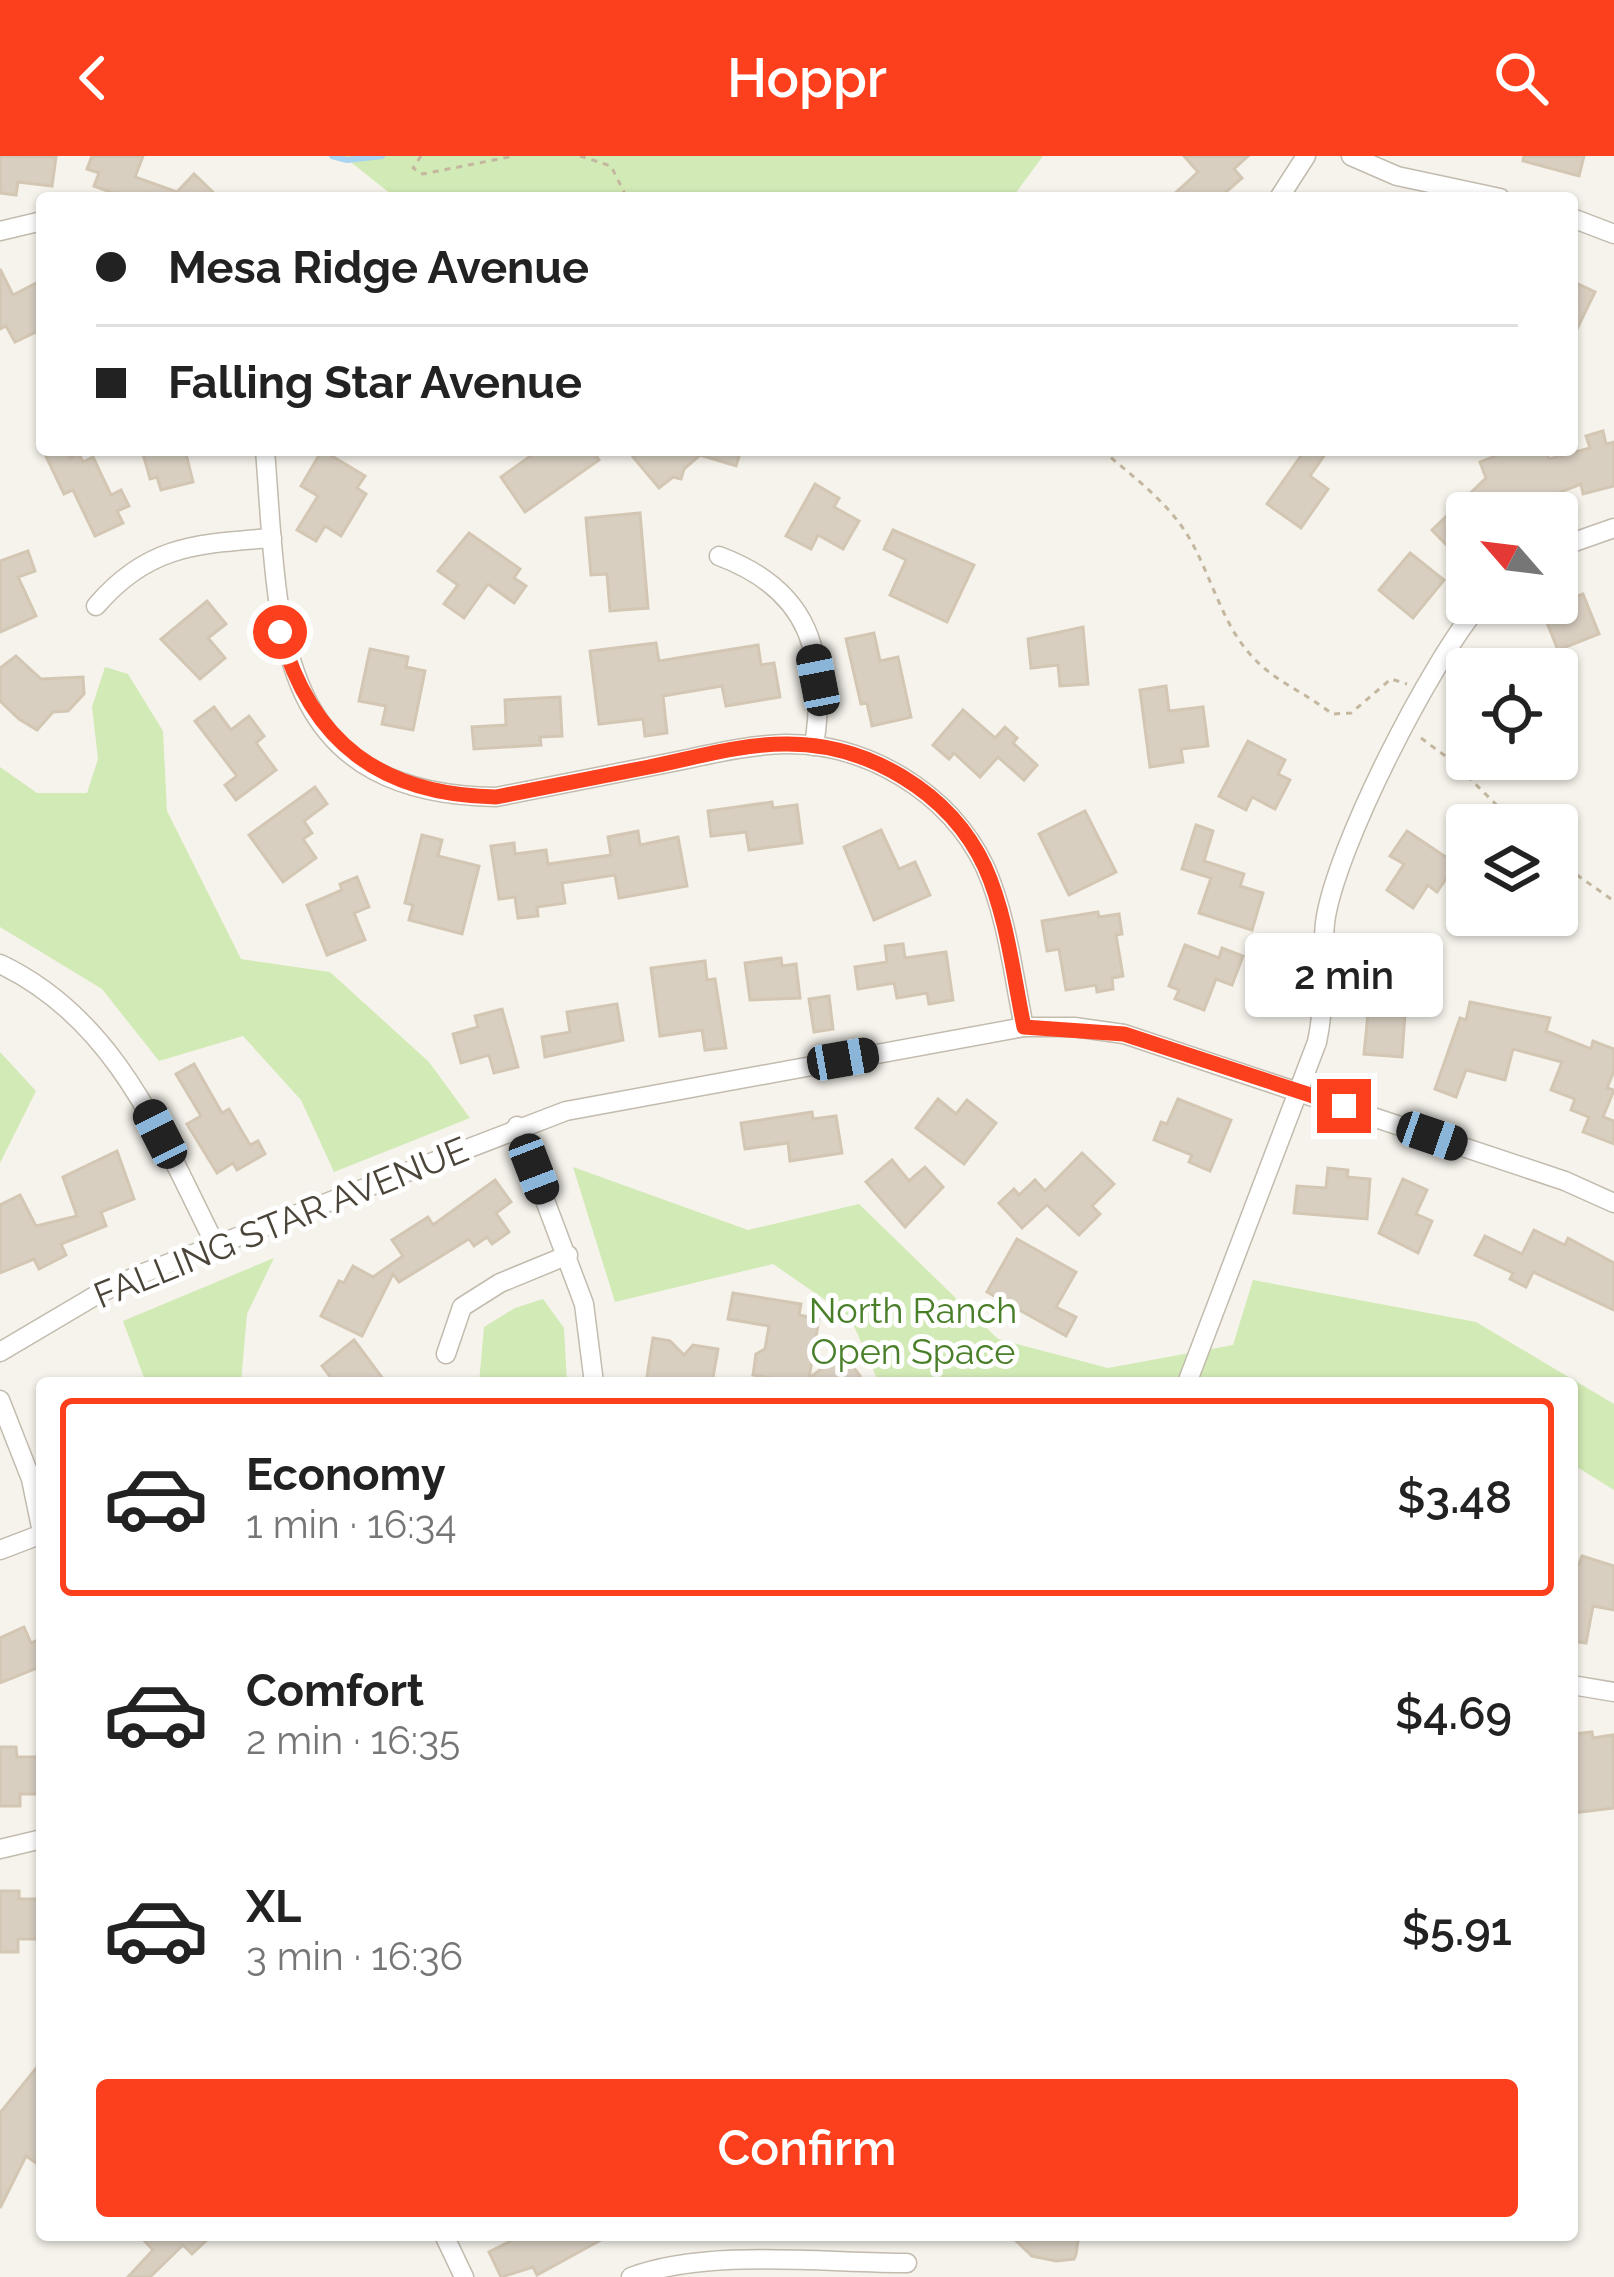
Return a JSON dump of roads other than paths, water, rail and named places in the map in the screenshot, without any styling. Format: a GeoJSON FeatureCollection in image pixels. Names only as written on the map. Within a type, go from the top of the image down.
{"type":"FeatureCollection","features":[{"type":"Feature","properties":{"kind":"street"},"geometry":{"type":"LineString","coordinates":[[1283,192],[1306,156]]}},
{"type":"Feature","properties":{"kind":"street"},"geometry":{"type":"LineString","coordinates":[[1352,156],[1397,176],[1472,192]]}},
{"type":"Feature","properties":{"kind":"street"},"geometry":{"type":"LineString","coordinates":[[1578,220],[1614,235]]}},
{"type":"Feature","properties":{"kind":"street"},"geometry":{"type":"LineString","coordinates":[[0,231],[36,222]]}},
{"type":"Feature","properties":{"kind":"street"},"geometry":{"type":"LineString","coordinates":[[265,456],[280,632],[303,695],[349,751],[408,785],[456,796],[496,797],[757,746],[814,746],[863,757],[903,777],[938,803],[965,833],[997,896],[1024,1027]]}},
{"type":"Feature","properties":{"kind":"street"},"geometry":{"type":"LineString","coordinates":[[1578,541],[1614,528]]}},
{"type":"Feature","properties":{"kind":"street"},"geometry":{"type":"LineString","coordinates":[[96,606],[124,572],[160,556],[200,544],[272,538]]}},
{"type":"Feature","properties":{"kind":"street"},"geometry":{"type":"LineString","coordinates":[[719,556],[772,581],[799,615],[818,680],[814,746]]}},
{"type":"Feature","properties":{"kind":"street"},"geometry":{"type":"LineString","coordinates":[[1189,1377],[1300,1091],[1323,1017],[1325,924],[1336,875],[1445,650],[1465,624]]}},
{"type":"Feature","properties":{"kind":"street"},"geometry":{"type":"LineString","coordinates":[[0,964],[56,999],[119,1064],[141,1097],[215,1244]]}},
{"type":"Feature","properties":{"kind":"street","name":"FALLING STAR AVENUE"},"geometry":{"type":"LineString","coordinates":[[0,1352],[98,1294],[517,1126],[616,1099],[1024,1027],[1124,1034],[1565,1181],[1614,1203]]}},
{"type":"Feature","properties":{"kind":"street"},"geometry":{"type":"LineString","coordinates":[[517,1126],[584,1304],[593,1377]]}},
{"type":"Feature","properties":{"kind":"street"},"geometry":{"type":"LineString","coordinates":[[446,1354],[462,1307],[500,1283],[568,1255]]}},
{"type":"Feature","properties":{"kind":"street"},"geometry":{"type":"LineString","coordinates":[[0,1400],[32,1478],[36,1500]]}},
{"type":"Feature","properties":{"kind":"street"},"geometry":{"type":"LineString","coordinates":[[0,1550],[36,1535]]}},
{"type":"Feature","properties":{"kind":"street"},"geometry":{"type":"LineString","coordinates":[[1578,1686],[1614,1692]]}},
{"type":"Feature","properties":{"kind":"street"},"geometry":{"type":"LineString","coordinates":[[0,1849],[36,1840]]}},
{"type":"Feature","properties":{"kind":"street"},"geometry":{"type":"LineString","coordinates":[[448,2241],[464,2277]]}},
{"type":"Feature","properties":{"kind":"street"},"geometry":{"type":"LineString","coordinates":[[631,2277],[674,2263],[711,2260],[908,2263]]}},
{"type":"Feature","properties":{"kind":"waterway"},"geometry":{"type":"LineString","coordinates":[[332,156],[347,160],[382,156]]}},
{"type":"Feature","properties":{"kind":"park label","name":"North Ranch Open Space"},"geometry":{"type":"Point","coordinates":[913,1330]}}]}
